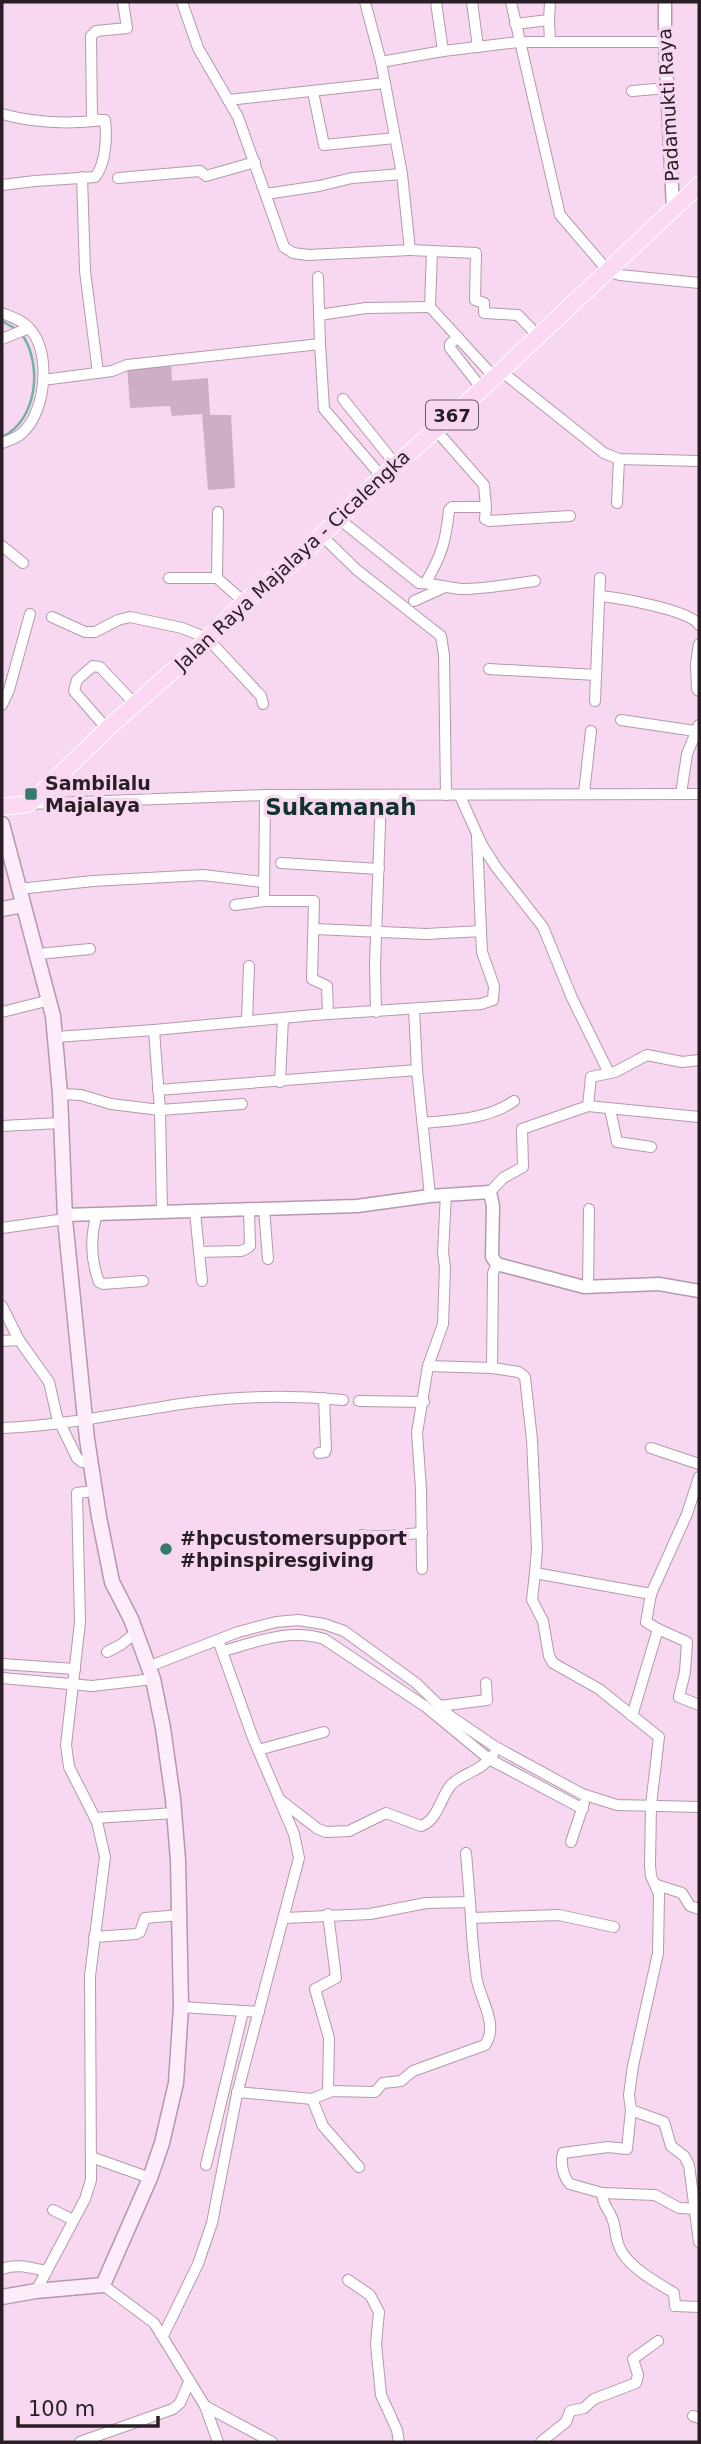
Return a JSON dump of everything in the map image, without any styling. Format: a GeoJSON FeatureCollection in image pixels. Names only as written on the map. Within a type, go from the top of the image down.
{"type":"FeatureCollection","features":[{"type":"Feature","properties":{"kind":"main road","name":"Jalan Raya Majalaya - Cicalengka"},"geometry":{"type":"LineString","coordinates":[[25,805],[201,645],[244,602],[285,570],[396,464],[482,389],[698,188]]}},
{"type":"Feature","properties":{"kind":"main road"},"geometry":{"type":"LineString","coordinates":[[2,807],[25,805]]}},
{"type":"Feature","properties":{"kind":"main road"},"geometry":{"type":"LineString","coordinates":[[2,824],[23,905],[46,952],[50,1000],[67,1037],[60,1123],[65,1217],[90,1462],[112,1583],[136,1632],[151,1672],[163,1728],[174,1813],[180,1915],[181,2007],[176,2083],[165,2106],[162,2143],[150,2178],[103,2285],[2,2297]]}},
{"type":"Feature","properties":{"kind":"main road"},"geometry":{"type":"LineString","coordinates":[[2,909],[23,905]]}},
{"type":"Feature","properties":{"kind":"street"},"geometry":{"type":"LineString","coordinates":[[105,120],[92,119],[90,38],[96,32],[127,28],[123,2]]}},
{"type":"Feature","properties":{"kind":"street"},"geometry":{"type":"LineString","coordinates":[[182,2],[198,48],[238,117],[284,247],[293,253],[308,255],[410,250],[475,253],[475,300],[484,303],[484,314],[518,315],[538,336]]}},
{"type":"Feature","properties":{"kind":"street"},"geometry":{"type":"LineString","coordinates":[[365,2],[381,62],[402,174],[410,250]]}},
{"type":"Feature","properties":{"kind":"street"},"geometry":{"type":"LineString","coordinates":[[436,2],[443,51]]}},
{"type":"Feature","properties":{"kind":"street"},"geometry":{"type":"LineString","coordinates":[[472,2],[478,47]]}},
{"type":"Feature","properties":{"kind":"street"},"geometry":{"type":"LineString","coordinates":[[511,2],[560,215],[608,271],[620,275],[699,284]]}},
{"type":"Feature","properties":{"kind":"street"},"geometry":{"type":"LineString","coordinates":[[550,2],[550,42]]}},
{"type":"Feature","properties":{"kind":"street","name":"Padamukti Raya"},"geometry":{"type":"LineString","coordinates":[[665,2],[664,42],[673,209]]}},
{"type":"Feature","properties":{"kind":"street"},"geometry":{"type":"LineString","coordinates":[[515,24],[549,20]]}},
{"type":"Feature","properties":{"kind":"street"},"geometry":{"type":"LineString","coordinates":[[381,62],[443,51],[519,43],[664,42]]}},
{"type":"Feature","properties":{"kind":"street"},"geometry":{"type":"LineString","coordinates":[[228,100],[385,83]]}},
{"type":"Feature","properties":{"kind":"street"},"geometry":{"type":"LineString","coordinates":[[632,90],[667,88]]}},
{"type":"Feature","properties":{"kind":"street"},"geometry":{"type":"LineString","coordinates":[[313,92],[324,145],[395,138]]}},
{"type":"Feature","properties":{"kind":"street"},"geometry":{"type":"LineString","coordinates":[[2,114],[15,118],[76,123],[105,120]]}},
{"type":"Feature","properties":{"kind":"street"},"geometry":{"type":"LineString","coordinates":[[2,185],[93,178],[99,174],[106,135],[105,120]]}},
{"type":"Feature","properties":{"kind":"street"},"geometry":{"type":"LineString","coordinates":[[118,178],[200,171],[206,176],[255,162]]}},
{"type":"Feature","properties":{"kind":"street"},"geometry":{"type":"LineString","coordinates":[[265,194],[352,178],[402,174]]}},
{"type":"Feature","properties":{"kind":"street"},"geometry":{"type":"LineString","coordinates":[[82,177],[85,271],[98,373]]}},
{"type":"Feature","properties":{"kind":"street"},"geometry":{"type":"LineString","coordinates":[[432,251],[430,307],[498,374],[591,444],[619,460],[699,461]]}},
{"type":"Feature","properties":{"kind":"street"},"geometry":{"type":"LineString","coordinates":[[318,277],[324,409],[382,477]]}},
{"type":"Feature","properties":{"kind":"street"},"geometry":{"type":"LineString","coordinates":[[319,315],[366,308],[430,307]]}},
{"type":"Feature","properties":{"kind":"street"},"geometry":{"type":"LineString","coordinates":[[2,313],[22,321],[22,331]]}},
{"type":"Feature","properties":{"kind":"street"},"geometry":{"type":"LineString","coordinates":[[2,339],[22,331]]}},
{"type":"Feature","properties":{"kind":"street"},"geometry":{"type":"LineString","coordinates":[[2,443],[21,434],[29,425],[35,415],[43,380],[39,344],[22,331]]}},
{"type":"Feature","properties":{"kind":"street"},"geometry":{"type":"LineString","coordinates":[[458,337],[450,344],[450,348],[482,389]]}},
{"type":"Feature","properties":{"kind":"street"},"geometry":{"type":"LineString","coordinates":[[43,380],[112,371],[127,365],[320,344]]}},
{"type":"Feature","properties":{"kind":"street"},"geometry":{"type":"LineString","coordinates":[[343,399],[396,464]]}},
{"type":"Feature","properties":{"kind":"street"},"geometry":{"type":"LineString","coordinates":[[435,429],[484,485],[485,519],[489,521],[570,516]]}},
{"type":"Feature","properties":{"kind":"street"},"geometry":{"type":"LineString","coordinates":[[617,503],[619,460]]}},
{"type":"Feature","properties":{"kind":"street"},"geometry":{"type":"LineString","coordinates":[[408,611],[440,559],[446,542],[450,509],[455,506],[486,507]]}},
{"type":"Feature","properties":{"kind":"street"},"geometry":{"type":"LineString","coordinates":[[217,578],[218,512]]}},
{"type":"Feature","properties":{"kind":"street"},"geometry":{"type":"LineString","coordinates":[[340,519],[413,580],[439,590]]}},
{"type":"Feature","properties":{"kind":"street"},"geometry":{"type":"LineString","coordinates":[[322,536],[357,570],[438,631],[443,645],[446,795]]}},
{"type":"Feature","properties":{"kind":"street"},"geometry":{"type":"LineString","coordinates":[[2,546],[23,563]]}},
{"type":"Feature","properties":{"kind":"street"},"geometry":{"type":"LineString","coordinates":[[169,578],[217,578],[244,602]]}},
{"type":"Feature","properties":{"kind":"street"},"geometry":{"type":"LineString","coordinates":[[595,701],[600,578]]}},
{"type":"Feature","properties":{"kind":"street"},"geometry":{"type":"LineString","coordinates":[[417,599],[439,590],[477,589],[535,581]]}},
{"type":"Feature","properties":{"kind":"street"},"geometry":{"type":"LineString","coordinates":[[600,596],[682,615],[695,619],[699,625]]}},
{"type":"Feature","properties":{"kind":"street"},"geometry":{"type":"LineString","coordinates":[[2,705],[9,690],[30,614]]}},
{"type":"Feature","properties":{"kind":"street"},"geometry":{"type":"LineString","coordinates":[[52,617],[85,632],[95,632],[130,617],[182,628],[261,696],[263,704]]}},
{"type":"Feature","properties":{"kind":"street"},"geometry":{"type":"LineString","coordinates":[[699,645],[696,664],[699,691]]}},
{"type":"Feature","properties":{"kind":"street"},"geometry":{"type":"LineString","coordinates":[[107,729],[76,694],[74,687],[77,680],[93,666],[98,666],[135,704]]}},
{"type":"Feature","properties":{"kind":"street"},"geometry":{"type":"LineString","coordinates":[[489,669],[596,675]]}},
{"type":"Feature","properties":{"kind":"street"},"geometry":{"type":"LineString","coordinates":[[621,720],[697,728],[687,754],[681,794]]}},
{"type":"Feature","properties":{"kind":"street"},"geometry":{"type":"LineString","coordinates":[[584,793],[591,731]]}},
{"type":"Feature","properties":{"kind":"street"},"geometry":{"type":"LineString","coordinates":[[25,805],[265,795],[699,794]]}},
{"type":"Feature","properties":{"kind":"street"},"geometry":{"type":"LineString","coordinates":[[264,901],[262,882],[265,795]]}},
{"type":"Feature","properties":{"kind":"street"},"geometry":{"type":"LineString","coordinates":[[376,1012],[381,796]]}},
{"type":"Feature","properties":{"kind":"street"},"geometry":{"type":"LineString","coordinates":[[460,796],[477,835],[496,867],[543,928],[572,998],[609,1073]]}},
{"type":"Feature","properties":{"kind":"street"},"geometry":{"type":"LineString","coordinates":[[67,1037],[488,1003],[493,1000],[494,986],[482,952],[477,835]]}},
{"type":"Feature","properties":{"kind":"street"},"geometry":{"type":"LineString","coordinates":[[281,863],[379,869]]}},
{"type":"Feature","properties":{"kind":"street"},"geometry":{"type":"LineString","coordinates":[[19,888],[203,875],[262,882]]}},
{"type":"Feature","properties":{"kind":"street"},"geometry":{"type":"LineString","coordinates":[[235,905],[264,901],[314,901],[312,979],[327,986],[328,1014]]}},
{"type":"Feature","properties":{"kind":"street"},"geometry":{"type":"LineString","coordinates":[[315,929],[426,934],[481,931]]}},
{"type":"Feature","properties":{"kind":"street"},"geometry":{"type":"LineString","coordinates":[[46,952],[90,948]]}},
{"type":"Feature","properties":{"kind":"street"},"geometry":{"type":"LineString","coordinates":[[247,1021],[249,966]]}},
{"type":"Feature","properties":{"kind":"street"},"geometry":{"type":"LineString","coordinates":[[2,1012],[50,1000]]}},
{"type":"Feature","properties":{"kind":"street"},"geometry":{"type":"LineString","coordinates":[[414,1009],[417,1070],[430,1196]]}},
{"type":"Feature","properties":{"kind":"street"},"geometry":{"type":"LineString","coordinates":[[281,1082],[283,1018]]}},
{"type":"Feature","properties":{"kind":"street"},"geometry":{"type":"LineString","coordinates":[[154,1030],[160,1110],[162,1212]]}},
{"type":"Feature","properties":{"kind":"street"},"geometry":{"type":"LineString","coordinates":[[588,1106],[589,1078],[609,1073],[647,1055],[682,1062],[699,1059]]}},
{"type":"Feature","properties":{"kind":"street"},"geometry":{"type":"LineString","coordinates":[[158,1090],[417,1070]]}},
{"type":"Feature","properties":{"kind":"street"},"geometry":{"type":"LineString","coordinates":[[62,1094],[160,1110],[242,1104]]}},
{"type":"Feature","properties":{"kind":"street"},"geometry":{"type":"LineString","coordinates":[[424,1123],[475,1118],[504,1108],[514,1101]]}},
{"type":"Feature","properties":{"kind":"street"},"geometry":{"type":"LineString","coordinates":[[2,1228],[90,1214],[358,1206],[446,1194],[490,1192],[503,1178],[523,1167],[522,1129],[588,1106],[699,1117]]}},
{"type":"Feature","properties":{"kind":"street"},"geometry":{"type":"LineString","coordinates":[[610,1109],[617,1142],[651,1147]]}},
{"type":"Feature","properties":{"kind":"street"},"geometry":{"type":"LineString","coordinates":[[2,1126],[60,1123]]}},
{"type":"Feature","properties":{"kind":"street"},"geometry":{"type":"LineString","coordinates":[[490,1192],[493,1206],[492,1257],[497,1264],[567,1284],[588,1287],[651,1284],[699,1291]]}},
{"type":"Feature","properties":{"kind":"street"},"geometry":{"type":"LineString","coordinates":[[422,1569],[417,1433],[428,1366],[443,1324],[446,1194]]}},
{"type":"Feature","properties":{"kind":"street"},"geometry":{"type":"LineString","coordinates":[[264,1209],[268,1259]]}},
{"type":"Feature","properties":{"kind":"street"},"geometry":{"type":"LineString","coordinates":[[588,1287],[589,1209]]}},
{"type":"Feature","properties":{"kind":"street"},"geometry":{"type":"LineString","coordinates":[[199,1252],[246,1249],[250,1246],[249,1210]]}},
{"type":"Feature","properties":{"kind":"street"},"geometry":{"type":"LineString","coordinates":[[195,1212],[202,1281]]}},
{"type":"Feature","properties":{"kind":"street"},"geometry":{"type":"LineString","coordinates":[[90,1214],[91,1251],[99,1282],[143,1281]]}},
{"type":"Feature","properties":{"kind":"street"},"geometry":{"type":"LineString","coordinates":[[492,1368],[493,1273],[497,1264]]}},
{"type":"Feature","properties":{"kind":"street"},"geometry":{"type":"LineString","coordinates":[[2,1306],[19,1340],[49,1382],[61,1424],[79,1461],[90,1462]]}},
{"type":"Feature","properties":{"kind":"street"},"geometry":{"type":"LineString","coordinates":[[2,1341],[19,1340]]}},
{"type":"Feature","properties":{"kind":"street"},"geometry":{"type":"LineString","coordinates":[[428,1366],[492,1368],[519,1372],[525,1377],[532,1440],[537,1548],[532,1600],[543,1621],[551,1660],[563,1671],[599,1689],[659,1737],[651,1805],[650,1872],[657,1885],[658,1953],[632,2066],[627,2149],[608,2147],[565,2153],[562,2155],[564,2170],[568,2182],[601,2193],[655,2195],[672,2206],[697,2209]]}},
{"type":"Feature","properties":{"kind":"street"},"geometry":{"type":"LineString","coordinates":[[319,1453],[325,1452],[326,1449],[324,1398]]}},
{"type":"Feature","properties":{"kind":"street"},"geometry":{"type":"LineString","coordinates":[[2,1428],[61,1424],[226,1399],[343,1400]]}},
{"type":"Feature","properties":{"kind":"street"},"geometry":{"type":"LineString","coordinates":[[359,1401],[424,1402]]}},
{"type":"Feature","properties":{"kind":"street"},"geometry":{"type":"LineString","coordinates":[[651,1448],[699,1464]]}},
{"type":"Feature","properties":{"kind":"street"},"geometry":{"type":"LineString","coordinates":[[699,1477],[687,1514],[651,1594],[646,1622],[699,1645]]}},
{"type":"Feature","properties":{"kind":"street"},"geometry":{"type":"LineString","coordinates":[[36,2291],[85,2199],[91,2180],[93,2158],[90,1976],[105,1857],[95,1818],[69,1767],[66,1745],[80,1622],[77,1493],[94,1492]]}},
{"type":"Feature","properties":{"kind":"street"},"geometry":{"type":"LineString","coordinates":[[362,1535],[379,1538],[384,1535],[422,1533]]}},
{"type":"Feature","properties":{"kind":"street"},"geometry":{"type":"LineString","coordinates":[[535,1573],[651,1594]]}},
{"type":"Feature","properties":{"kind":"street"},"geometry":{"type":"LineString","coordinates":[[2,1664],[109,1685],[151,1672],[252,1628],[324,1624],[344,1632],[411,1688],[429,1709],[493,1753],[585,1802],[699,1807]]}},
{"type":"Feature","properties":{"kind":"street"},"geometry":{"type":"LineString","coordinates":[[218,1644],[272,1637],[292,1627],[316,1636],[331,1642],[439,1706],[493,1753]]}},
{"type":"Feature","properties":{"kind":"street"},"geometry":{"type":"LineString","coordinates":[[632,1716],[658,1629]]}},
{"type":"Feature","properties":{"kind":"street"},"geometry":{"type":"LineString","coordinates":[[107,1652],[136,1632]]}},
{"type":"Feature","properties":{"kind":"street"},"geometry":{"type":"LineString","coordinates":[[687,1642],[685,1672],[679,1697],[699,1705]]}},
{"type":"Feature","properties":{"kind":"street"},"geometry":{"type":"LineString","coordinates":[[206,2165],[231,2092],[251,2011],[285,1917],[299,1853],[218,1644]]}},
{"type":"Feature","properties":{"kind":"street"},"geometry":{"type":"LineString","coordinates":[[2,1678],[74,1676]]}},
{"type":"Feature","properties":{"kind":"street"},"geometry":{"type":"LineString","coordinates":[[439,1706],[487,1700],[486,1683]]}},
{"type":"Feature","properties":{"kind":"street"},"geometry":{"type":"LineString","coordinates":[[258,1749],[324,1732]]}},
{"type":"Feature","properties":{"kind":"street"},"geometry":{"type":"LineString","coordinates":[[279,1798],[323,1831],[349,1831],[386,1812],[421,1826],[432,1819],[453,1783],[481,1768],[493,1753]]}},
{"type":"Feature","properties":{"kind":"street"},"geometry":{"type":"LineString","coordinates":[[571,1842],[585,1802]]}},
{"type":"Feature","properties":{"kind":"street"},"geometry":{"type":"LineString","coordinates":[[95,1818],[174,1813]]}},
{"type":"Feature","properties":{"kind":"street"},"geometry":{"type":"LineString","coordinates":[[231,2092],[312,2099],[328,2092],[375,2092],[383,2083],[401,2081],[413,2071],[487,2043],[488,2013],[476,1978],[466,1853]]}},
{"type":"Feature","properties":{"kind":"street"},"geometry":{"type":"LineString","coordinates":[[657,1885],[682,1893],[690,1906],[699,1909]]}},
{"type":"Feature","properties":{"kind":"street"},"geometry":{"type":"LineString","coordinates":[[285,1917],[370,1914],[426,1903],[470,1902]]}},
{"type":"Feature","properties":{"kind":"street"},"geometry":{"type":"LineString","coordinates":[[328,1914],[336,1978],[315,1989],[329,2040],[328,2092]]}},
{"type":"Feature","properties":{"kind":"street"},"geometry":{"type":"LineString","coordinates":[[94,1937],[136,1934],[140,1932],[145,1918],[180,1915]]}},
{"type":"Feature","properties":{"kind":"street"},"geometry":{"type":"LineString","coordinates":[[471,1918],[559,1915],[614,1927]]}},
{"type":"Feature","properties":{"kind":"street"},"geometry":{"type":"LineString","coordinates":[[181,2007],[251,2011]]}},
{"type":"Feature","properties":{"kind":"street"},"geometry":{"type":"LineString","coordinates":[[163,2336],[198,2264],[212,2223],[226,2147],[231,2092],[251,2011]]}},
{"type":"Feature","properties":{"kind":"street"},"geometry":{"type":"LineString","coordinates":[[312,2099],[323,2126],[359,2167]]}},
{"type":"Feature","properties":{"kind":"street"},"geometry":{"type":"LineString","coordinates":[[631,2110],[666,2125],[671,2146],[684,2156],[689,2165],[697,2209],[699,2242]]}},
{"type":"Feature","properties":{"kind":"street"},"geometry":{"type":"LineString","coordinates":[[212,2143],[226,2147]]}},
{"type":"Feature","properties":{"kind":"street"},"geometry":{"type":"LineString","coordinates":[[93,2158],[150,2178]]}},
{"type":"Feature","properties":{"kind":"street"},"geometry":{"type":"LineString","coordinates":[[601,2193],[602,2204],[612,2217],[624,2255],[652,2281],[674,2293],[675,2306],[699,2306]]}},
{"type":"Feature","properties":{"kind":"street"},"geometry":{"type":"LineString","coordinates":[[53,2210],[73,2220]]}},
{"type":"Feature","properties":{"kind":"street"},"geometry":{"type":"LineString","coordinates":[[2,2269],[12,2265],[47,2271]]}},
{"type":"Feature","properties":{"kind":"street"},"geometry":{"type":"LineString","coordinates":[[348,2280],[370,2295],[379,2312],[376,2344],[381,2395],[397,2430],[399,2442]]}},
{"type":"Feature","properties":{"kind":"street"},"geometry":{"type":"LineString","coordinates":[[103,2285],[154,2323],[205,2406],[216,2439]]}},
{"type":"Feature","properties":{"kind":"street"},"geometry":{"type":"LineString","coordinates":[[541,2442],[566,2422],[570,2411],[584,2408],[594,2399],[636,2383],[638,2377],[633,2359],[658,2341]]}},
{"type":"Feature","properties":{"kind":"street"},"geometry":{"type":"LineString","coordinates":[[80,2442],[177,2407],[189,2382]]}},
{"type":"Feature","properties":{"kind":"street"},"geometry":{"type":"LineString","coordinates":[[205,2406],[272,2442]]}},
{"type":"Feature","properties":{"kind":"shaded area"},"geometry":{"type":"Polygon","coordinates":[[[171,362],[172,381],[208,378],[210,415],[231,415],[235,488],[208,490],[202,414],[172,416],[170,406],[130,408],[127,365],[171,362]]]}},
{"type":"Feature","properties":{"kind":"waterway"},"geometry":{"type":"LineString","coordinates":[[2,321],[16,329]]}},
{"type":"Feature","properties":{"kind":"waterway"},"geometry":{"type":"LineString","coordinates":[[2,437],[14,429],[23,418],[30,405],[33,390],[32,360],[21,333]]}},
{"type":"Feature","properties":{"kind":"place","name":"Sambilalu Majalaya"},"geometry":{"type":"Point","coordinates":[31,794]}},
{"type":"Feature","properties":{"kind":"place","name":"#hpcustomersupport #hpinspiresgiving"},"geometry":{"type":"Point","coordinates":[166,1549]}},
{"type":"Feature","properties":{"kind":"district","name":"Sukamanah"},"geometry":{"type":"Point","coordinates":[341,807]}}]}
